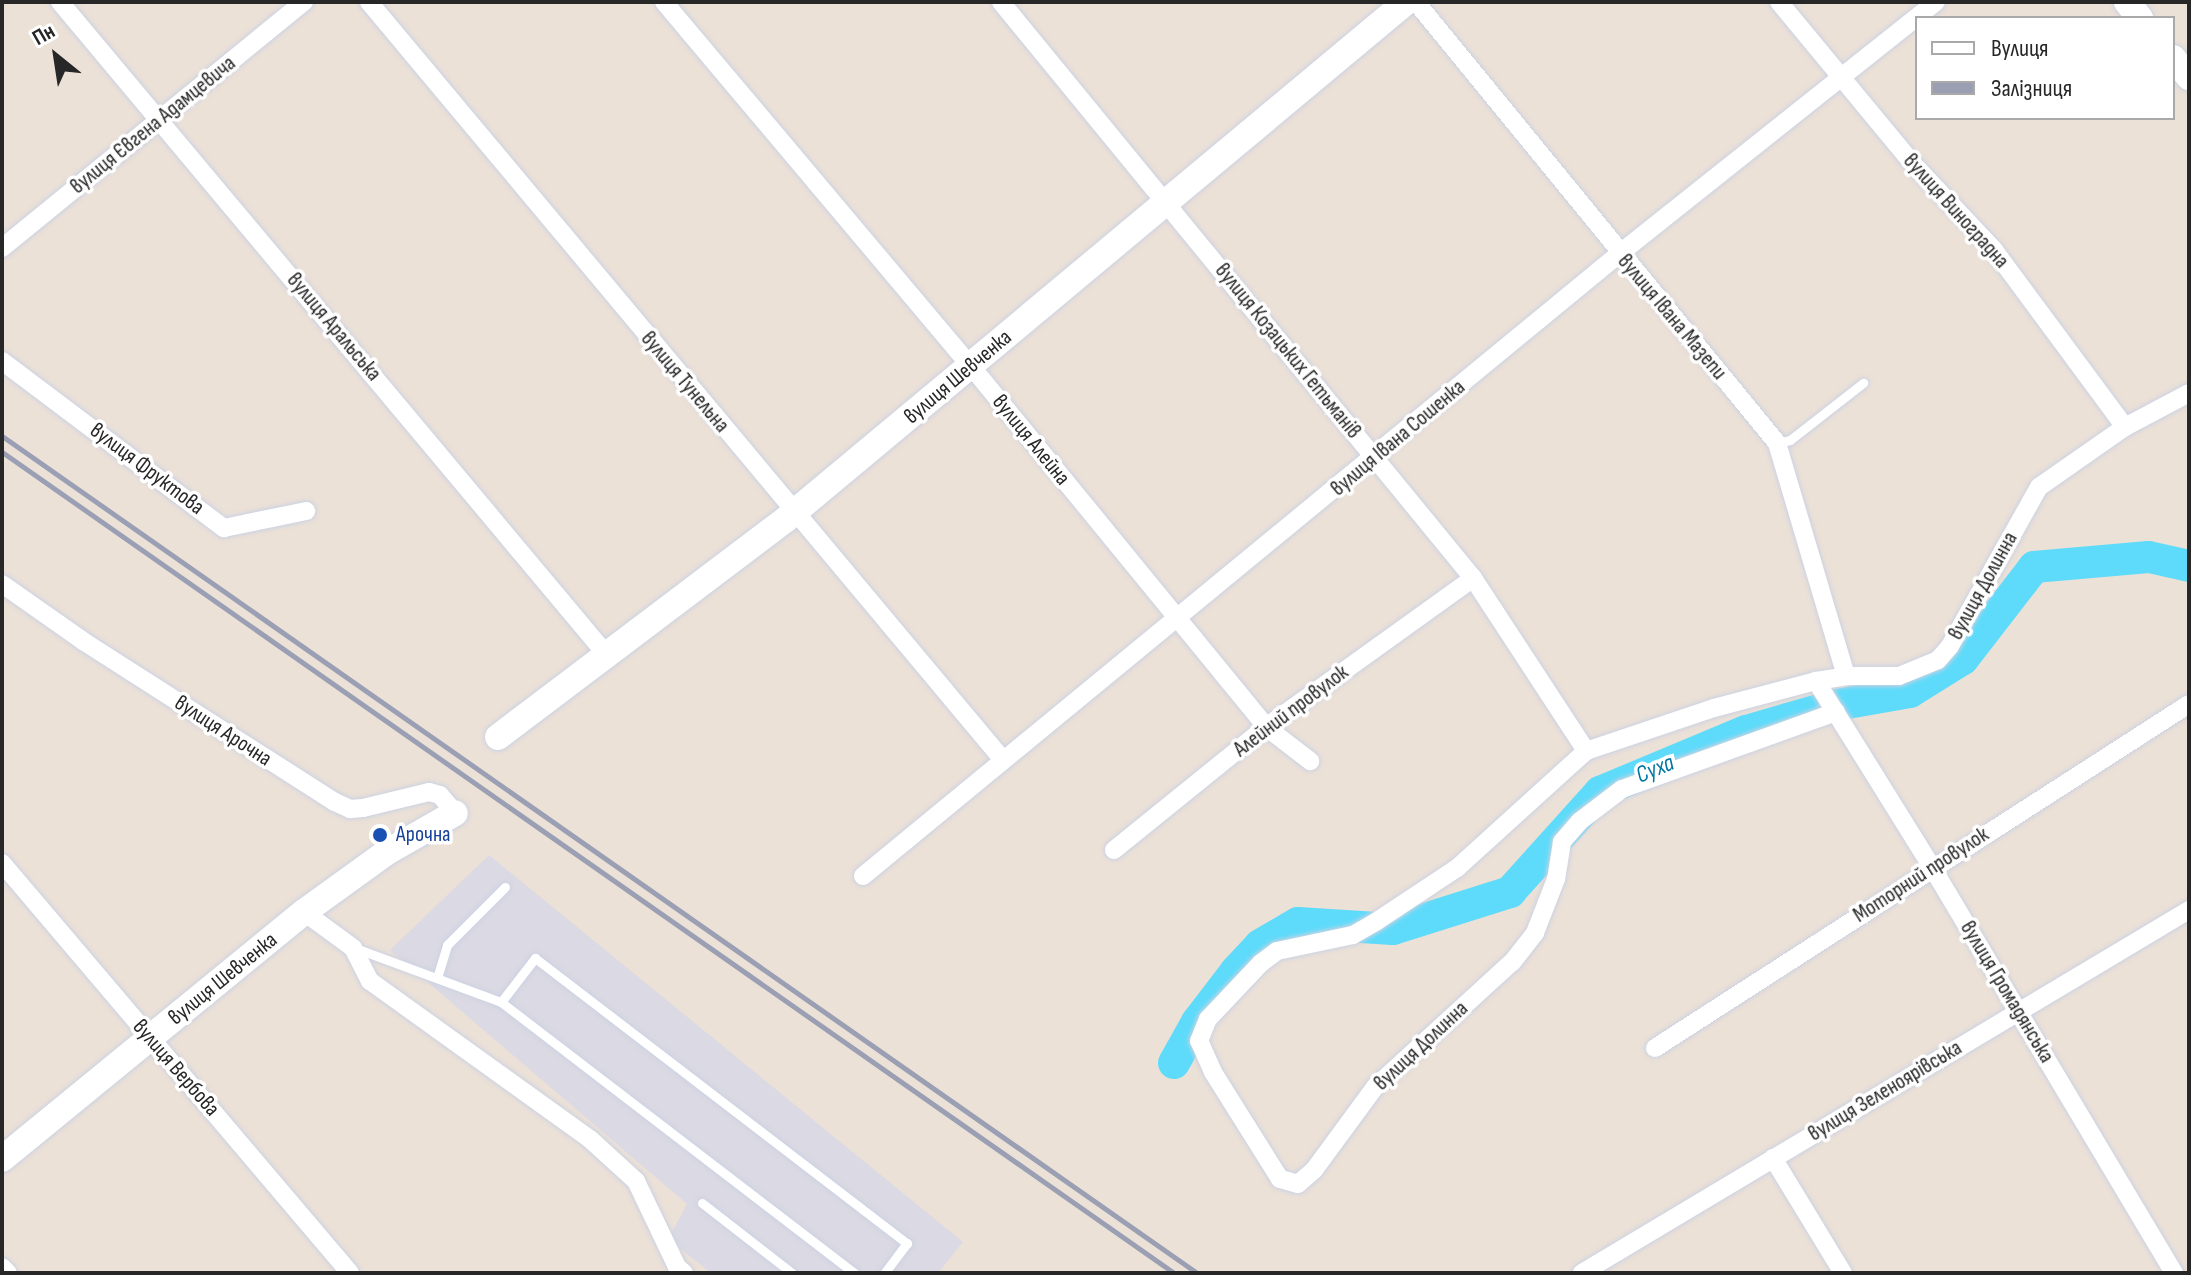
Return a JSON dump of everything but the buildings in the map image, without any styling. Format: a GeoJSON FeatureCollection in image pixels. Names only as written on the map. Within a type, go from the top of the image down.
{"type":"FeatureCollection","features":[{"type":"Feature","properties":{"kind":"street","name":"вулиця Аральська"},"geometry":{"type":"LineString","coordinates":[[60,2],[606,654]]}},
{"type":"Feature","properties":{"kind":"street","name":"вулиця Євгена Адамцевича"},"geometry":{"type":"LineString","coordinates":[[2,248],[304,2]]}},
{"type":"Feature","properties":{"kind":"street","name":"вулиця Тунельна"},"geometry":{"type":"LineString","coordinates":[[369,2],[1003,760]]}},
{"type":"Feature","properties":{"kind":"street","name":"вулиця Алейна"},"geometry":{"type":"LineString","coordinates":[[664,2],[971,366],[1266,727],[1310,761]]}},
{"type":"Feature","properties":{"kind":"street","name":"вулиця Козацьких Гетьманів"},"geometry":{"type":"LineString","coordinates":[[1001,2],[1168,202],[1473,578],[1586,751]]}},
{"type":"Feature","properties":{"kind":"street","name":"вулиця Шевченка"},"geometry":{"type":"LineString","coordinates":[[498,737],[794,512],[1406,2]]}},
{"type":"Feature","properties":{"kind":"street","name":"вулиця Івана Мазепи"},"geometry":{"type":"LineString","coordinates":[[1416,2],[1619,254],[1777,443],[1846,676]]}},
{"type":"Feature","properties":{"kind":"street","name":"вулиця Виноградна"},"geometry":{"type":"LineString","coordinates":[[1779,2],[1914,165],[1994,250],[2125,427]]}},
{"type":"Feature","properties":{"kind":"street","name":"вулиця Івана Сошенка"},"geometry":{"type":"LineString","coordinates":[[1918,16],[1936,2]]}},
{"type":"Feature","properties":{"kind":"street","name":"вулиця Івана Сошенка"},"geometry":{"type":"LineString","coordinates":[[863,876],[1375,458],[1619,254],[1915,18]]}},
{"type":"Feature","properties":{"kind":"street"},"geometry":{"type":"LineString","coordinates":[[2175,60],[2189,77]]}},
{"type":"Feature","properties":{"kind":"street","name":"вулиця Фруктова"},"geometry":{"type":"LineString","coordinates":[[2,361],[224,528],[306,511]]}},
{"type":"Feature","properties":{"kind":"street","name":"вулиця Долинна"},"geometry":{"type":"LineString","coordinates":[[1836,712],[1622,789],[1580,821],[1562,842],[1556,879],[1535,933],[1512,962],[1375,1087],[1314,1170],[1298,1184],[1289,1184],[1280,1179],[1213,1072],[1199,1041],[1208,1019],[1277,951],[1353,935],[1377,921],[1457,868],[1586,751],[1714,708],[1846,676],[1899,676],[1938,660],[1950,646],[2039,487],[2125,427],[2189,393]]}},
{"type":"Feature","properties":{"kind":"street","name":"Алейний провулок"},"geometry":{"type":"LineString","coordinates":[[1114,850],[1266,727],[1473,578]]}},
{"type":"Feature","properties":{"kind":"street","name":"вулиця Арочна"},"geometry":{"type":"LineString","coordinates":[[2,584],[83,641],[335,802],[350,809],[363,808],[430,792],[440,795],[455,813]]}},
{"type":"Feature","properties":{"kind":"street","name":"вулиця Громадянська"},"geometry":{"type":"LineString","coordinates":[[1818,685],[1932,867],[2174,1273]]}},
{"type":"Feature","properties":{"kind":"street","name":"Моторний провулок"},"geometry":{"type":"LineString","coordinates":[[1655,1048],[2189,704]]}},
{"type":"Feature","properties":{"kind":"street","name":"вулиця Шевченка"},"geometry":{"type":"LineString","coordinates":[[2,1159],[304,912],[387,852],[455,813]]}},
{"type":"Feature","properties":{"kind":"street","name":"вулиця Вербова"},"geometry":{"type":"LineString","coordinates":[[2,863],[350,1273]]}},
{"type":"Feature","properties":{"kind":"street","name":"вулиця Зеленоярівська"},"geometry":{"type":"LineString","coordinates":[[1582,1273],[2189,910]]}},
{"type":"Feature","properties":{"kind":"street"},"geometry":{"type":"LineString","coordinates":[[304,912],[353,948],[370,981],[591,1140],[636,1181],[677,1267],[684,1273]]}},
{"type":"Feature","properties":{"kind":"street"},"geometry":{"type":"LineString","coordinates":[[1773,1158],[1843,1273]]}},
{"type":"Feature","properties":{"kind":"street"},"geometry":{"type":"LineString","coordinates":[[2,1267],[8,1273]]}},
{"type":"Feature","properties":{"kind":"lane"},"geometry":{"type":"LineString","coordinates":[[1777,443],[1790,440],[1863,383]]}},
{"type":"Feature","properties":{"kind":"lane"},"geometry":{"type":"LineString","coordinates":[[437,978],[447,945],[505,887]]}},
{"type":"Feature","properties":{"kind":"lane"},"geometry":{"type":"LineString","coordinates":[[353,948],[501,1002],[854,1273]]}},
{"type":"Feature","properties":{"kind":"lane"},"geometry":{"type":"LineString","coordinates":[[501,1002],[535,958],[907,1243],[884,1273]]}},
{"type":"Feature","properties":{"kind":"lane"},"geometry":{"type":"LineString","coordinates":[[702,1203],[792,1273]]}},
{"type":"Feature","properties":{"kind":"shaded area"},"geometry":{"type":"Polygon","coordinates":[[[489,855],[963,1242],[938,1273],[711,1273],[668,1239],[687,1204],[390,950],[489,855]]]}},
{"type":"Feature","properties":{"kind":"waterway","name":"Суха"},"geometry":{"type":"LineString","coordinates":[[1174,1063],[1197,1022],[1236,971],[1260,945],[1298,923],[1393,929],[1510,892],[1600,792],[1746,731],[1836,705],[1910,692],[1963,659],[2034,567],[2149,557],[2189,566]]}},
{"type":"Feature","properties":{"kind":"railway"},"geometry":{"type":"LineString","coordinates":[[2,436],[1197,1273]]}},
{"type":"Feature","properties":{"kind":"railway"},"geometry":{"type":"LineString","coordinates":[[2,452],[1174,1273]]}},
{"type":"Feature","properties":{"kind":"place","name":"Арочна"},"geometry":{"type":"Point","coordinates":[380,835]}}]}
